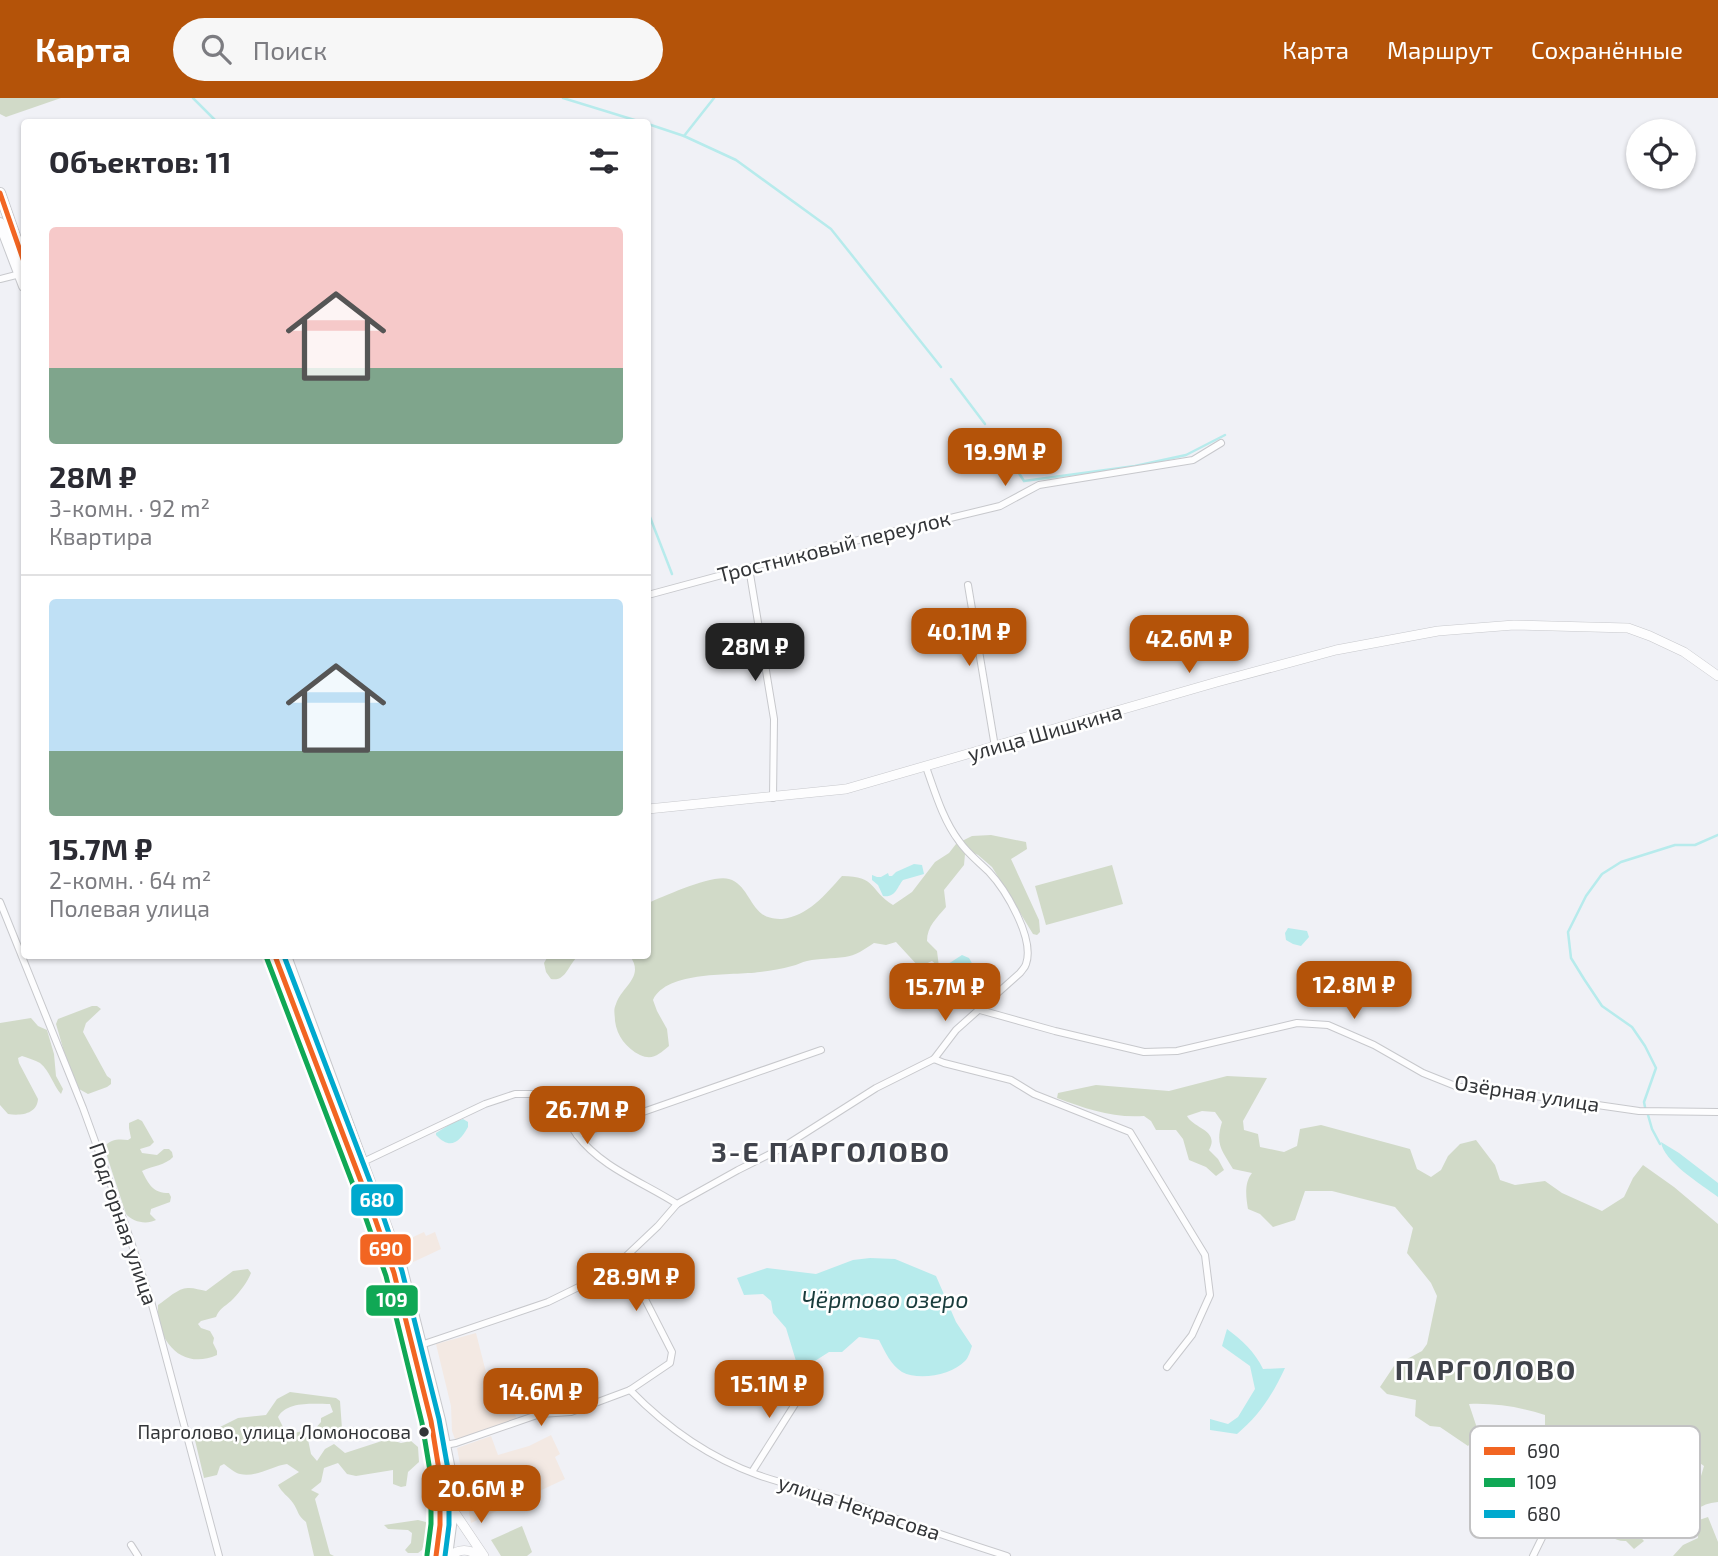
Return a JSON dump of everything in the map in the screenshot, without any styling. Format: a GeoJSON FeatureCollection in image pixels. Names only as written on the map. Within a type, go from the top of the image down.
{"type":"FeatureCollection","features":[{"type":"Feature","properties":{"kind":"main road"},"geometry":{"type":"LineString","coordinates":[[0,192],[21,252]]}},
{"type":"Feature","properties":{"kind":"main road"},"geometry":{"type":"LineString","coordinates":[[0,223],[21,277]]}},
{"type":"Feature","properties":{"kind":"main road"},"geometry":{"type":"LineString","coordinates":[[276,959],[394,1273],[431,1421],[438,1466],[440,1503],[436,1556]]}},
{"type":"Feature","properties":{"kind":"main road"},"geometry":{"type":"LineString","coordinates":[[287,959],[402,1269],[451,1475],[453,1510],[449,1556]]}},
{"type":"Feature","properties":{"kind":"street"},"geometry":{"type":"LineString","coordinates":[[0,279],[20,274]]}},
{"type":"Feature","properties":{"kind":"street","name":"Тростниковый переулок"},"geometry":{"type":"LineString","coordinates":[[651,594],[796,555],[1000,506],[1039,485],[1193,460],[1221,443]]}},
{"type":"Feature","properties":{"kind":"street"},"geometry":{"type":"LineString","coordinates":[[749,568],[774,719],[773,798]]}},
{"type":"Feature","properties":{"kind":"street"},"geometry":{"type":"LineString","coordinates":[[968,585],[995,747]]}},
{"type":"Feature","properties":{"kind":"street","name":"улица Шишкина"},"geometry":{"type":"LineString","coordinates":[[651,809],[846,789],[1336,650],[1437,631],[1514,625],[1628,628],[1684,652],[1718,676]]}},
{"type":"Feature","properties":{"kind":"street"},"geometry":{"type":"LineString","coordinates":[[421,1345],[548,1302],[599,1276],[624,1258],[677,1204],[780,1149],[876,1088],[934,1059],[956,1030],[1020,973],[1026,963],[1027,945],[1020,923],[1006,894],[958,840],[946,820],[926,767]]}},
{"type":"Feature","properties":{"kind":"street","name":"Подгорная улица"},"geometry":{"type":"LineString","coordinates":[[0,902],[21,954]]}},
{"type":"Feature","properties":{"kind":"street","name":"Подгорная улица"},"geometry":{"type":"LineString","coordinates":[[23,959],[83,1108],[151,1301],[219,1556]]}},
{"type":"Feature","properties":{"kind":"street","name":"Озёрная улица"},"geometry":{"type":"LineString","coordinates":[[980,1010],[1144,1052],[1177,1051],[1297,1023],[1328,1025],[1374,1045],[1423,1073],[1458,1087],[1639,1111],[1718,1112]]}},
{"type":"Feature","properties":{"kind":"street"},"geometry":{"type":"LineString","coordinates":[[577,1135],[821,1050]]}},
{"type":"Feature","properties":{"kind":"street"},"geometry":{"type":"LineString","coordinates":[[934,1059],[1011,1080],[1034,1094],[1130,1132],[1205,1255],[1210,1295],[1192,1335],[1167,1367]]}},
{"type":"Feature","properties":{"kind":"street"},"geometry":{"type":"LineString","coordinates":[[363,1162],[485,1104],[514,1094],[539,1094],[556,1104],[586,1148],[626,1176],[677,1204]]}},
{"type":"Feature","properties":{"kind":"street"},"geometry":{"type":"LineString","coordinates":[[445,1445],[540,1414],[571,1412],[630,1390],[670,1363],[672,1353],[624,1258]]}},
{"type":"Feature","properties":{"kind":"street","name":"улица Некрасова"},"geometry":{"type":"LineString","coordinates":[[752,1472],[809,1382]]}},
{"type":"Feature","properties":{"kind":"street","name":"улица Некрасова"},"geometry":{"type":"LineString","coordinates":[[630,1390],[653,1414],[688,1440],[726,1461],[1007,1556]]}},
{"type":"Feature","properties":{"kind":"street"},"geometry":{"type":"LineString","coordinates":[[453,1510],[482,1556]]}},
{"type":"Feature","properties":{"kind":"street"},"geometry":{"type":"LineString","coordinates":[[1532,1556],[1541,1538]]}},
{"type":"Feature","properties":{"kind":"street"},"geometry":{"type":"LineString","coordinates":[[131,1545],[138,1556]]}},
{"type":"Feature","properties":{"kind":"street"},"geometry":{"type":"LineString","coordinates":[[449,1556],[457,1551],[467,1550],[482,1556]]}},
{"type":"Feature","properties":{"kind":"shaded area"},"geometry":{"type":"Polygon","coordinates":[[[424,1232],[426,1236],[435,1232],[441,1249],[409,1264],[399,1241],[424,1232]]]}},
{"type":"Feature","properties":{"kind":"shaded area"},"geometry":{"type":"Polygon","coordinates":[[[476,1333],[490,1388],[497,1386],[499,1392],[505,1390],[517,1419],[456,1442],[452,1431],[451,1406],[436,1344],[476,1333]]]}},
{"type":"Feature","properties":{"kind":"shaded area"},"geometry":{"type":"Polygon","coordinates":[[[551,1435],[560,1454],[555,1457],[565,1479],[471,1523],[457,1448],[491,1436],[498,1455],[529,1446],[551,1435]]]}},
{"type":"Feature","properties":{"kind":"green space"},"geometry":{"type":"Polygon","coordinates":[[[0,98],[61,98],[6,117],[0,114],[0,98]]]}},
{"type":"Feature","properties":{"kind":"green space"},"geometry":{"type":"Polygon","coordinates":[[[991,835],[1026,842],[1027,849],[1011,859],[1039,920],[1040,932],[1037,935],[1033,934],[992,867],[967,850],[964,865],[944,890],[946,907],[933,922],[927,936],[927,941],[937,951],[939,967],[932,961],[919,967],[896,942],[886,945],[874,943],[849,956],[805,961],[768,971],[686,979],[660,990],[653,1000],[667,1029],[669,1046],[656,1056],[645,1057],[630,1049],[620,1037],[615,1021],[615,1008],[634,976],[632,959],[651,959],[651,902],[700,883],[729,879],[740,885],[762,914],[782,919],[808,909],[842,876],[867,881],[893,905],[912,892],[935,862],[949,853],[956,844],[972,836],[991,835]]]}},
{"type":"Feature","properties":{"kind":"green space"},"geometry":{"type":"Polygon","coordinates":[[[1112,865],[1123,904],[1046,925],[1035,886],[1112,865]]]}},
{"type":"Feature","properties":{"kind":"green space"},"geometry":{"type":"Polygon","coordinates":[[[546,959],[576,959],[563,975],[556,979],[551,979],[544,963],[546,959]]]}},
{"type":"Feature","properties":{"kind":"green space"},"geometry":{"type":"Polygon","coordinates":[[[92,1006],[101,1009],[86,1023],[83,1032],[111,1079],[111,1084],[88,1094],[79,1089],[56,1024],[58,1019],[92,1006]]]}},
{"type":"Feature","properties":{"kind":"green space"},"geometry":{"type":"Polygon","coordinates":[[[31,1018],[38,1026],[47,1030],[54,1054],[56,1076],[63,1089],[61,1094],[40,1063],[22,1056],[18,1058],[19,1063],[38,1099],[37,1104],[28,1113],[8,1114],[0,1105],[0,1023],[31,1018]]]}},
{"type":"Feature","properties":{"kind":"green space"},"geometry":{"type":"Polygon","coordinates":[[[1227,1076],[1267,1078],[1243,1121],[1244,1130],[1258,1134],[1260,1147],[1284,1152],[1297,1146],[1300,1129],[1321,1125],[1410,1149],[1417,1169],[1431,1177],[1441,1170],[1448,1156],[1460,1144],[1476,1140],[1495,1165],[1500,1180],[1515,1185],[1545,1181],[1562,1193],[1602,1211],[1624,1197],[1643,1165],[1674,1187],[1718,1224],[1718,1502],[1700,1508],[1700,1477],[1704,1466],[1700,1463],[1700,1426],[1545,1426],[1545,1415],[1507,1406],[1469,1404],[1476,1426],[1470,1426],[1468,1446],[1440,1427],[1430,1426],[1415,1416],[1416,1400],[1387,1394],[1380,1387],[1394,1366],[1422,1351],[1427,1344],[1437,1296],[1431,1283],[1407,1253],[1413,1228],[1395,1207],[1332,1191],[1305,1191],[1295,1220],[1273,1227],[1260,1214],[1248,1209],[1247,1186],[1252,1173],[1233,1169],[1221,1147],[1219,1136],[1222,1122],[1215,1112],[1202,1111],[1187,1116],[1211,1138],[1209,1150],[1224,1170],[1216,1176],[1206,1167],[1189,1160],[1183,1139],[1176,1130],[1156,1130],[1144,1116],[1110,1114],[1057,1098],[1058,1093],[1096,1085],[1169,1091],[1227,1076]]]}},
{"type":"Feature","properties":{"kind":"green space"},"geometry":{"type":"Polygon","coordinates":[[[138,1119],[142,1121],[154,1142],[140,1149],[142,1153],[157,1155],[164,1149],[169,1149],[173,1157],[163,1164],[142,1171],[152,1187],[159,1192],[169,1193],[171,1197],[170,1202],[151,1209],[150,1214],[156,1220],[148,1222],[136,1221],[126,1214],[104,1147],[112,1141],[131,1138],[129,1123],[138,1119]]]}},
{"type":"Feature","properties":{"kind":"green space"},"geometry":{"type":"Polygon","coordinates":[[[248,1269],[251,1273],[234,1298],[216,1317],[198,1324],[210,1331],[217,1355],[192,1359],[173,1349],[161,1330],[158,1305],[181,1289],[206,1291],[233,1271],[248,1269]]]}},
{"type":"Feature","properties":{"kind":"green space"},"geometry":{"type":"Polygon","coordinates":[[[290,1392],[336,1398],[340,1401],[342,1429],[334,1434],[329,1432],[321,1439],[317,1438],[314,1430],[321,1418],[333,1412],[330,1404],[294,1406],[278,1417],[287,1435],[306,1430],[311,1454],[317,1461],[325,1449],[334,1444],[345,1453],[388,1439],[401,1443],[411,1441],[418,1447],[419,1462],[408,1472],[406,1486],[393,1484],[393,1470],[356,1476],[347,1474],[338,1463],[324,1468],[321,1482],[311,1490],[319,1494],[315,1499],[330,1554],[334,1556],[314,1556],[306,1522],[278,1485],[299,1472],[287,1464],[246,1475],[224,1464],[220,1466],[217,1475],[204,1478],[194,1436],[202,1430],[216,1429],[238,1418],[266,1415],[277,1399],[290,1392]]]}},
{"type":"Feature","properties":{"kind":"green space"},"geometry":{"type":"Polygon","coordinates":[[[1708,1517],[1718,1542],[1718,1556],[1673,1556],[1683,1545],[1700,1538],[1700,1520],[1708,1517]]]}},
{"type":"Feature","properties":{"kind":"green space"},"geometry":{"type":"Polygon","coordinates":[[[418,1520],[426,1522],[427,1531],[422,1550],[408,1553],[405,1550],[411,1543],[412,1533],[408,1530],[388,1529],[384,1525],[418,1520]]]}},
{"type":"Feature","properties":{"kind":"green space"},"geometry":{"type":"Polygon","coordinates":[[[522,1526],[532,1552],[527,1556],[501,1556],[491,1540],[522,1526]]]}},
{"type":"Feature","properties":{"kind":"green space"},"geometry":{"type":"Polygon","coordinates":[[[1614,1538],[1641,1538],[1644,1541],[1634,1549],[1626,1541],[1614,1538]]]}},
{"type":"Feature","properties":{"kind":"water"},"geometry":{"type":"Polygon","coordinates":[[[914,864],[922,865],[924,874],[903,880],[891,895],[883,896],[878,885],[872,880],[872,875],[881,877],[888,873],[892,876],[914,864]]]}},
{"type":"Feature","properties":{"kind":"water"},"geometry":{"type":"Polygon","coordinates":[[[1288,928],[1307,931],[1309,937],[1301,946],[1293,944],[1286,940],[1285,933],[1288,928]]]}},
{"type":"Feature","properties":{"kind":"water"},"geometry":{"type":"Polygon","coordinates":[[[962,955],[969,958],[979,976],[987,979],[980,991],[962,1004],[948,973],[948,964],[962,955]]]}},
{"type":"Feature","properties":{"kind":"water"},"geometry":{"type":"Polygon","coordinates":[[[463,1119],[468,1122],[468,1127],[458,1141],[446,1142],[436,1135],[452,1123],[463,1119]]]}},
{"type":"Feature","properties":{"kind":"water"},"geometry":{"type":"Polygon","coordinates":[[[1661,1142],[1718,1183],[1718,1197],[1676,1165],[1668,1157],[1661,1142]]]}},
{"type":"Feature","properties":{"kind":"water","name":"Чёртово озеро"},"geometry":{"type":"Polygon","coordinates":[[[895,1259],[936,1276],[956,1322],[972,1346],[965,1361],[944,1373],[909,1375],[895,1366],[879,1340],[859,1337],[842,1352],[829,1352],[807,1366],[796,1361],[786,1328],[773,1313],[771,1301],[763,1294],[744,1295],[737,1278],[767,1268],[816,1274],[853,1260],[895,1259]]]}},
{"type":"Feature","properties":{"kind":"water"},"geometry":{"type":"Polygon","coordinates":[[[1227,1329],[1248,1347],[1263,1369],[1285,1368],[1265,1404],[1237,1434],[1210,1430],[1210,1419],[1228,1424],[1238,1417],[1255,1389],[1250,1366],[1222,1346],[1227,1329]]]}},
{"type":"Feature","properties":{"kind":"waterway"},"geometry":{"type":"LineString","coordinates":[[193,98],[214,119]]}},
{"type":"Feature","properties":{"kind":"waterway"},"geometry":{"type":"LineString","coordinates":[[563,98],[631,119]]}},
{"type":"Feature","properties":{"kind":"waterway"},"geometry":{"type":"LineString","coordinates":[[684,136],[714,98]]}},
{"type":"Feature","properties":{"kind":"waterway"},"geometry":{"type":"LineString","coordinates":[[651,125],[684,136],[736,160],[831,229],[941,367]]}},
{"type":"Feature","properties":{"kind":"waterway"},"geometry":{"type":"LineString","coordinates":[[951,379],[985,424]]}},
{"type":"Feature","properties":{"kind":"waterway"},"geometry":{"type":"LineString","coordinates":[[993,433],[1024,481],[1135,466],[1186,455],[1225,435]]}},
{"type":"Feature","properties":{"kind":"waterway"},"geometry":{"type":"LineString","coordinates":[[651,520],[672,574]]}},
{"type":"Feature","properties":{"kind":"waterway"},"geometry":{"type":"LineString","coordinates":[[1645,1107],[1644,1102],[1656,1068],[1632,1027],[1602,1006],[1584,979],[1571,958],[1568,932],[1586,896],[1602,874],[1621,862],[1675,845],[1695,845],[1718,835]]}},
{"type":"Feature","properties":{"kind":"waterway"},"geometry":{"type":"LineString","coordinates":[[1648,1115],[1660,1144]]}},
{"type":"Feature","properties":{"kind":"transit line","name":"690"},"geometry":{"type":"LineString","coordinates":[[0,193],[21,253]]}},
{"type":"Feature","properties":{"kind":"transit line","name":"109"},"geometry":{"type":"LineString","coordinates":[[267,959],[386,1276],[422,1423],[431,1477],[431,1524],[427,1555]]}},
{"type":"Feature","properties":{"kind":"transit line","name":"690"},"geometry":{"type":"LineString","coordinates":[[276,959],[394,1273],[431,1421],[440,1476],[440,1525],[436,1556]]}},
{"type":"Feature","properties":{"kind":"transit line","name":"680"},"geometry":{"type":"LineString","coordinates":[[285,959],[402,1271],[439,1419],[449,1475],[449,1525],[445,1556]]}},
{"type":"Feature","properties":{"kind":"place","name":"Парголово, улица Ломоносова"},"geometry":{"type":"Point","coordinates":[424,1432]}},
{"type":"Feature","properties":{"kind":"district","name":"3-Е ПАРГОЛОВО"},"geometry":{"type":"Point","coordinates":[831,1152]}},
{"type":"Feature","properties":{"kind":"district","name":"ПАРГОЛОВО"},"geometry":{"type":"Point","coordinates":[1486,1370]}}]}
